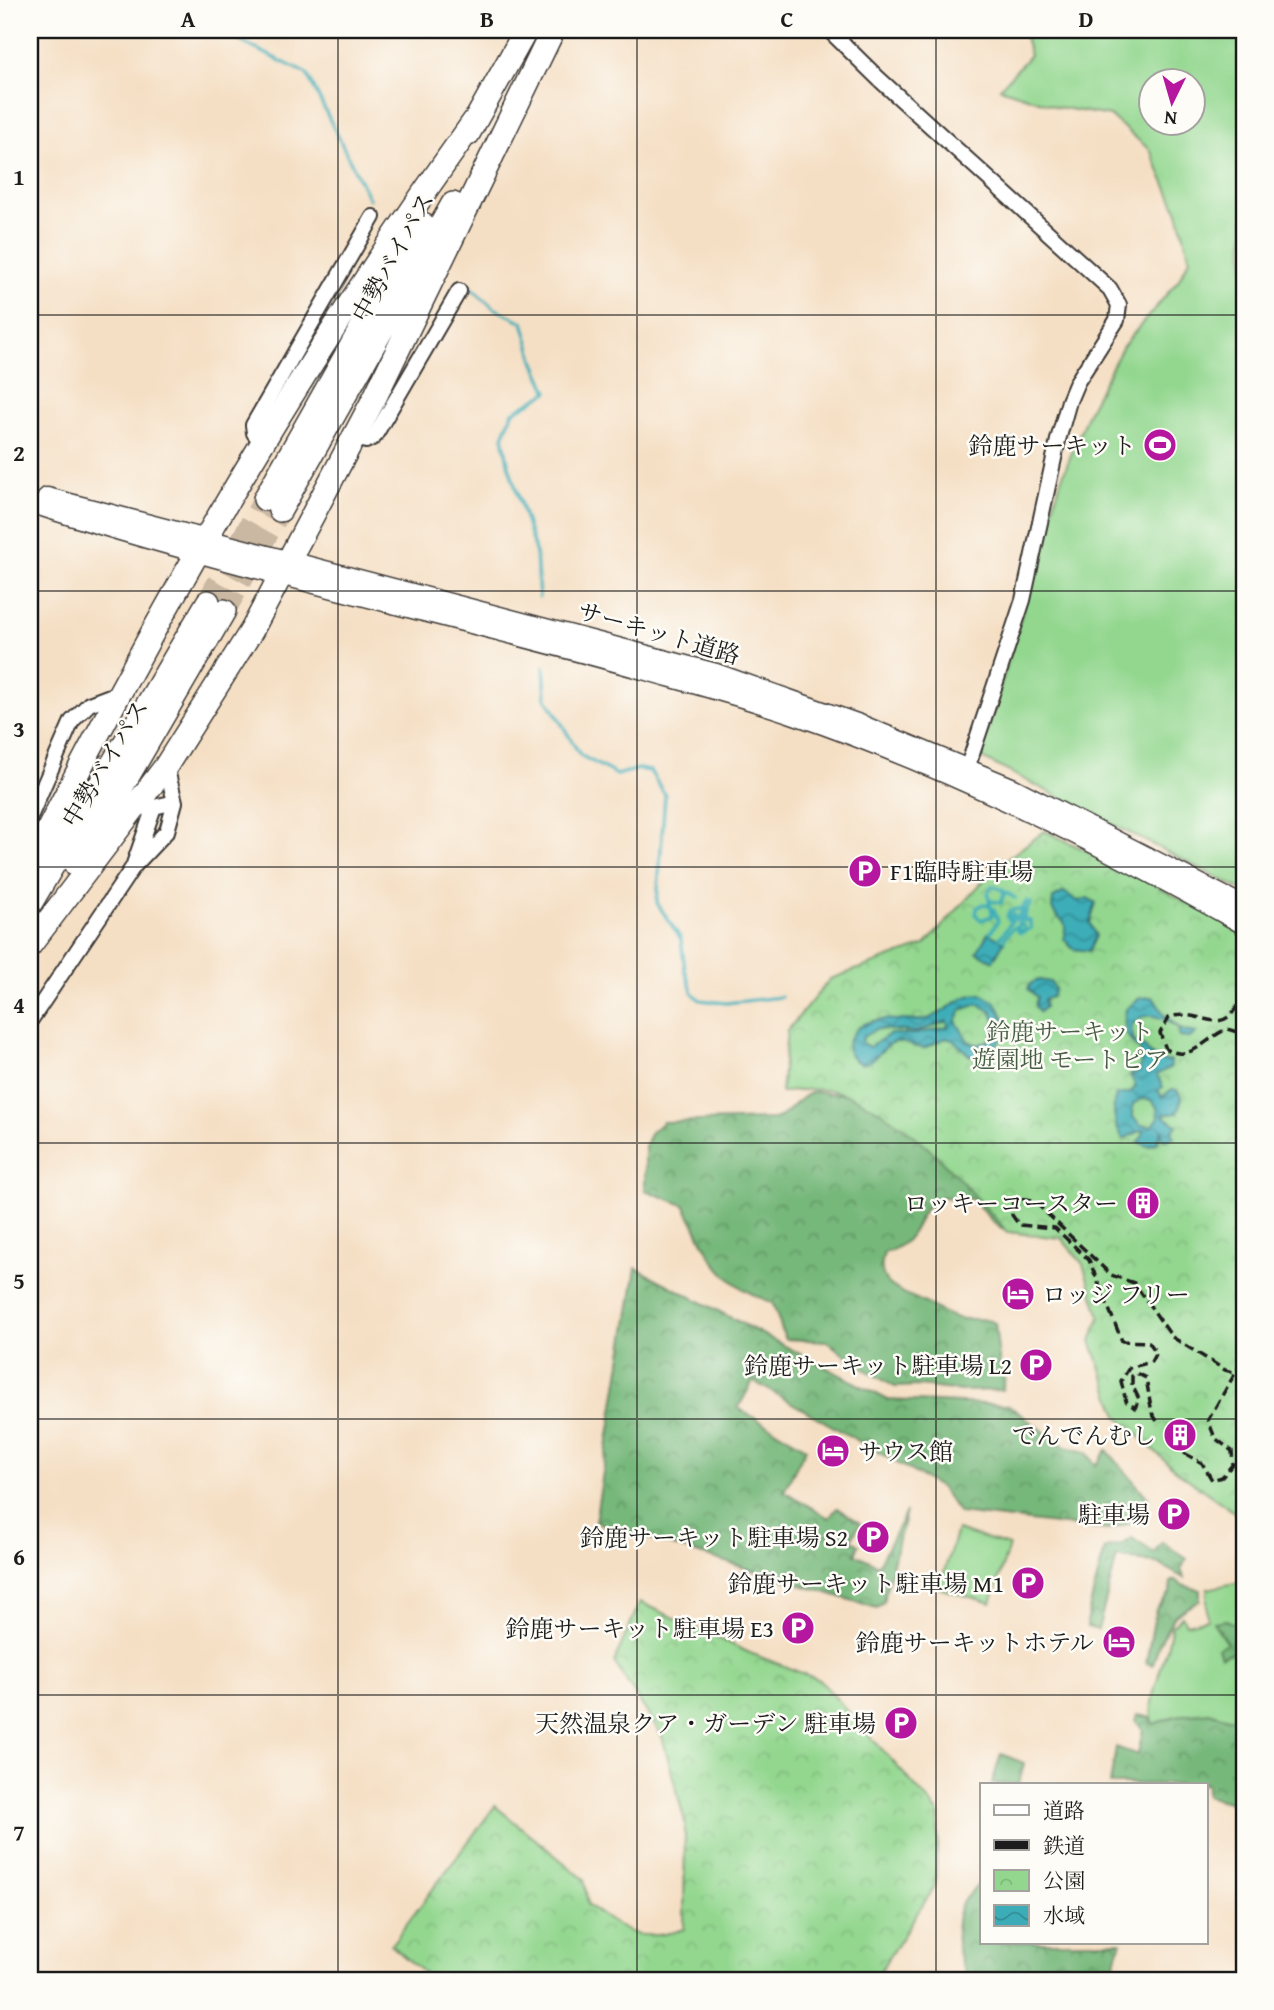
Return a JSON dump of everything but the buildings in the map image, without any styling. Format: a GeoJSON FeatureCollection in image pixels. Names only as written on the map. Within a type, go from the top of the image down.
{"type":"FeatureCollection","features":[{"type":"Feature","properties":{"kind":"highway","name":"中勢バイパス"},"geometry":{"type":"LineString","coordinates":[[526,30],[475,120],[273,505],[551,30]]}},
{"type":"Feature","properties":{"kind":"highway"},"geometry":{"type":"LineString","coordinates":[[30,943],[166,766],[252,630],[355,438],[551,30]]}},
{"type":"Feature","properties":{"kind":"highway"},"geometry":{"type":"LineString","coordinates":[[30,866],[118,693],[261,442],[421,196],[475,120]]}},
{"type":"Feature","properties":{"kind":"highway","name":"中勢バイパス"},"geometry":{"type":"LineString","coordinates":[[30,904],[216,607],[30,943]]}},
{"type":"Feature","properties":{"kind":"street"},"geometry":{"type":"LineString","coordinates":[[829,30],[879,79],[1110,289],[1119,305],[1117,320],[1077,382],[1069,401],[1023,600],[965,775]]}},
{"type":"Feature","properties":{"kind":"street"},"geometry":{"type":"LineString","coordinates":[[261,442],[254,433],[253,425],[373,217]]}},
{"type":"Feature","properties":{"kind":"street"},"geometry":{"type":"LineString","coordinates":[[355,438],[366,441],[374,437],[459,291]]}},
{"type":"Feature","properties":{"kind":"street"},"geometry":{"type":"LineString","coordinates":[[30,491],[203,546]]}},
{"type":"Feature","properties":{"kind":"street"},"geometry":{"type":"LineString","coordinates":[[30,503],[203,546]]}},
{"type":"Feature","properties":{"kind":"street","name":"サーキット道路"},"geometry":{"type":"LineString","coordinates":[[203,546],[716,673],[965,775],[1066,812],[1244,906]]}},
{"type":"Feature","properties":{"kind":"street"},"geometry":{"type":"LineString","coordinates":[[30,817],[72,721],[89,704],[118,693]]}},
{"type":"Feature","properties":{"kind":"street"},"geometry":{"type":"LineString","coordinates":[[30,1021],[133,867],[167,831],[175,802],[166,766]]}},
{"type":"Feature","properties":{"kind":"street","name":"サーキット道路"},"geometry":{"type":"LineString","coordinates":[[965,775],[1244,925]]}},
{"type":"Feature","properties":{"kind":"street"},"geometry":{"type":"LineString","coordinates":[[133,867],[154,807],[175,802]]}},
{"type":"Feature","properties":{"kind":"green space","name":"鈴鹿サーキット"},"geometry":{"type":"Polygon","coordinates":[[[1023,30],[1244,30],[1244,891],[980,757],[1061,480],[1089,410],[1123,346],[1178,281],[1190,259],[1178,212],[1150,150],[1110,116],[1057,107],[1000,88],[1030,55],[1023,30]]]}},
{"type":"Feature","properties":{"kind":"green space","name":"鈴鹿サーキット 遊園地 モートピア"},"geometry":{"type":"Polygon","coordinates":[[[1045,831],[1131,872],[1244,933],[1244,1519],[1175,1470],[1118,1416],[1091,1341],[1100,1317],[1083,1264],[1061,1238],[1007,1232],[930,1150],[884,1114],[860,1100],[829,1090],[781,1092],[787,1031],[830,979],[925,945],[996,867],[1045,831]]]}},
{"type":"Feature","properties":{"kind":"green space"},"geometry":{"type":"Polygon","coordinates":[[[814,1092],[892,1098],[1006,1230],[996,1225],[972,1199],[940,1197],[925,1210],[906,1241],[884,1253],[882,1264],[885,1280],[898,1290],[952,1317],[995,1323],[1000,1368],[1005,1378],[1002,1390],[961,1391],[919,1386],[895,1387],[826,1341],[785,1339],[773,1304],[743,1289],[721,1271],[684,1205],[645,1190],[645,1145],[651,1132],[663,1122],[774,1119],[814,1092]]]}},
{"type":"Feature","properties":{"kind":"green space"},"geometry":{"type":"Polygon","coordinates":[[[636,1268],[888,1400],[1008,1405],[1065,1447],[1086,1452],[1096,1465],[1107,1450],[1148,1498],[1130,1523],[1108,1530],[959,1513],[941,1488],[753,1381],[738,1408],[806,1448],[784,1491],[829,1518],[837,1508],[860,1523],[851,1540],[859,1545],[855,1554],[878,1565],[906,1512],[883,1602],[877,1608],[595,1522],[636,1268]]]}},
{"type":"Feature","properties":{"kind":"green space"},"geometry":{"type":"Polygon","coordinates":[[[957,1530],[1009,1546],[991,1603],[939,1588],[957,1530]]]}},
{"type":"Feature","properties":{"kind":"green space"},"geometry":{"type":"Polygon","coordinates":[[[1132,1538],[1154,1553],[1162,1542],[1187,1559],[1181,1569],[1184,1578],[1159,1564],[1117,1557],[1098,1630],[1087,1627],[1105,1548],[1122,1545],[1132,1538]]]}},
{"type":"Feature","properties":{"kind":"green space"},"geometry":{"type":"Polygon","coordinates":[[[1176,1580],[1182,1585],[1200,1590],[1200,1600],[1175,1615],[1159,1644],[1153,1665],[1146,1663],[1156,1609],[1170,1593],[1171,1582],[1176,1580]]]}},
{"type":"Feature","properties":{"kind":"green space"},"geometry":{"type":"Polygon","coordinates":[[[1244,1581],[1244,1699],[1239,1698],[1232,1720],[1211,1714],[1193,1714],[1154,1724],[1154,1690],[1171,1627],[1182,1616],[1186,1624],[1207,1619],[1207,1589],[1244,1581]]]}},
{"type":"Feature","properties":{"kind":"green space"},"geometry":{"type":"Polygon","coordinates":[[[640,1602],[750,1653],[820,1680],[939,1813],[935,1886],[874,1980],[432,1980],[391,1945],[495,1806],[584,1879],[588,1905],[612,1922],[643,1935],[684,1929],[685,1822],[662,1736],[614,1662],[640,1602]]]}},
{"type":"Feature","properties":{"kind":"green space"},"geometry":{"type":"Polygon","coordinates":[[[1226,1620],[1234,1624],[1244,1621],[1244,1657],[1235,1652],[1221,1656],[1218,1648],[1227,1643],[1213,1622],[1226,1620]]]}},
{"type":"Feature","properties":{"kind":"green space"},"geometry":{"type":"Polygon","coordinates":[[[1209,1712],[1244,1723],[1244,1813],[1228,1802],[1208,1797],[1208,1783],[1110,1783],[1116,1747],[1138,1755],[1143,1729],[1136,1722],[1137,1715],[1148,1717],[1154,1724],[1175,1716],[1209,1712]]]}},
{"type":"Feature","properties":{"kind":"green space"},"geometry":{"type":"Polygon","coordinates":[[[1001,1754],[1024,1763],[1019,1783],[992,1783],[1001,1754]]]}},
{"type":"Feature","properties":{"kind":"green space"},"geometry":{"type":"Polygon","coordinates":[[[980,1882],[980,1944],[1120,1944],[1112,1970],[1054,1962],[1048,1980],[969,1980],[959,1954],[956,1934],[958,1914],[963,1901],[980,1882]]]}},
{"type":"Feature","properties":{"kind":"water"},"geometry":{"type":"Polygon","coordinates":[[[1064,892],[1078,901],[1088,898],[1096,903],[1090,923],[1096,936],[1089,951],[1073,949],[1064,939],[1064,923],[1052,908],[1053,898],[1064,892]]]}},
{"type":"Feature","properties":{"kind":"water"},"geometry":{"type":"Polygon","coordinates":[[[988,933],[1004,942],[993,961],[977,952],[988,933]]]}},
{"type":"Feature","properties":{"kind":"water"},"geometry":{"type":"Polygon","coordinates":[[[1039,980],[1050,982],[1055,989],[1052,997],[1044,999],[1045,1007],[1039,1012],[1035,1006],[1037,997],[1028,989],[1031,983],[1039,980]]]}},
{"type":"Feature","properties":{"kind":"water"},"geometry":{"type":"Polygon","coordinates":[[[981,994],[996,1002],[1005,1021],[999,1042],[984,1055],[970,1056],[955,1041],[946,1038],[924,1048],[900,1042],[892,1043],[863,1064],[848,1052],[848,1042],[864,1024],[882,1020],[927,1019],[973,995],[981,994]],[[978,1004],[961,1010],[956,1021],[968,1041],[978,1045],[990,1040],[997,1027],[992,1012],[978,1004]],[[947,1021],[917,1032],[876,1029],[863,1037],[862,1043],[869,1047],[890,1034],[916,1034],[948,1027],[947,1021]]]}},
{"type":"Feature","properties":{"kind":"water"},"geometry":{"type":"Polygon","coordinates":[[[1153,997],[1165,1016],[1183,1031],[1196,1033],[1190,1038],[1179,1037],[1179,1029],[1155,1016],[1142,1017],[1131,1026],[1134,1041],[1146,1048],[1149,1054],[1163,1061],[1171,1061],[1171,1067],[1157,1075],[1163,1087],[1158,1090],[1162,1097],[1172,1089],[1177,1090],[1182,1098],[1177,1113],[1162,1115],[1177,1125],[1172,1130],[1174,1137],[1166,1140],[1162,1137],[1162,1129],[1157,1143],[1148,1146],[1138,1142],[1143,1130],[1123,1139],[1114,1112],[1116,1095],[1130,1093],[1136,1086],[1130,1075],[1140,1072],[1141,1051],[1126,1033],[1125,1022],[1126,1009],[1140,998],[1153,997]],[[1141,1099],[1133,1104],[1133,1117],[1141,1125],[1151,1126],[1158,1119],[1157,1107],[1151,1100],[1141,1099]]]}},
{"type":"Feature","properties":{"kind":"waterway"},"geometry":{"type":"LineString","coordinates":[[218,30],[307,74],[369,199]]}},
{"type":"Feature","properties":{"kind":"waterway"},"geometry":{"type":"LineString","coordinates":[[470,287],[494,308],[523,322],[535,363],[548,392],[513,412],[503,436],[508,463],[536,554],[539,597]]}},
{"type":"Feature","properties":{"kind":"waterway"},"geometry":{"type":"LineString","coordinates":[[544,666],[546,697],[580,755],[617,775],[638,769],[650,771],[665,795],[657,903],[681,939],[685,970],[693,993],[700,1000],[726,1003],[781,997]]}},
{"type":"Feature","properties":{"kind":"waterway"},"geometry":{"type":"LineString","coordinates":[[989,905],[983,904],[977,908],[976,915],[981,920],[992,916],[989,890],[993,886],[1003,890]]}},
{"type":"Feature","properties":{"kind":"waterway"},"geometry":{"type":"LineString","coordinates":[[1003,891],[1015,898]]}},
{"type":"Feature","properties":{"kind":"waterway"},"geometry":{"type":"LineString","coordinates":[[991,901],[1001,903],[1004,893]]}},
{"type":"Feature","properties":{"kind":"waterway"},"geometry":{"type":"LineString","coordinates":[[1016,920],[1027,901]]}},
{"type":"Feature","properties":{"kind":"waterway"},"geometry":{"type":"LineString","coordinates":[[1004,940],[1012,929],[1017,926],[1020,925],[1023,925],[1025,931],[1021,933],[1017,931],[1017,928],[1017,925],[1018,923],[1020,922],[1022,921],[1030,921],[1031,928],[1022,932],[1018,928],[1019,925],[1020,921],[1021,918],[1031,903]]}},
{"type":"Feature","properties":{"kind":"waterway"},"geometry":{"type":"LineString","coordinates":[[990,933],[998,921],[994,909]]}},
{"type":"Feature","properties":{"kind":"waterway"},"geometry":{"type":"LineString","coordinates":[[1010,921],[1007,917],[1009,911],[1017,909],[1026,912],[1025,917],[1010,919],[1009,916],[1013,914],[1015,918]]}},
{"type":"Feature","properties":{"kind":"waterway"},"geometry":{"type":"LineString","coordinates":[[999,939],[1012,921]]}},
{"type":"Feature","properties":{"kind":"tunnel"},"geometry":{"type":"LineString","coordinates":[[208,602],[265,499]]}},
{"type":"Feature","properties":{"kind":"tunnel"},"geometry":{"type":"LineString","coordinates":[[224,611],[280,510]]}},
{"type":"Feature","properties":{"kind":"railway"},"geometry":{"type":"LineString","coordinates":[[1244,992],[1236,1008],[1221,1021],[1182,1015],[1169,1017],[1160,1033],[1166,1049],[1175,1053],[1198,1048],[1227,1029],[1244,1034]]}},
{"type":"Feature","properties":{"kind":"railway"},"geometry":{"type":"LineString","coordinates":[[1157,1421],[1152,1413],[1146,1378],[1136,1373],[1132,1376],[1132,1385],[1139,1399],[1135,1408],[1126,1401],[1121,1381],[1129,1368],[1151,1362],[1156,1352],[1149,1342],[1122,1341],[1089,1260],[1055,1228],[1019,1225],[1012,1215],[1013,1203],[1016,1201],[1024,1199],[1035,1202],[1111,1275],[1134,1283],[1172,1337],[1225,1370],[1244,1375]]}},
{"type":"Feature","properties":{"kind":"railway"},"geometry":{"type":"LineString","coordinates":[[1184,1453],[1202,1463],[1212,1480],[1222,1477],[1233,1464],[1232,1451],[1215,1438],[1208,1420],[1244,1358]]}},
{"type":"Feature","properties":{"kind":"place","name":"鈴鹿サーキット"},"geometry":{"type":"Point","coordinates":[1160,445]}},
{"type":"Feature","properties":{"kind":"place","name":"F1臨時駐車場"},"geometry":{"type":"Point","coordinates":[865,871]}},
{"type":"Feature","properties":{"kind":"place","name":"ロッキーコースター"},"geometry":{"type":"Point","coordinates":[1143,1203]}},
{"type":"Feature","properties":{"kind":"place","name":"ロッジ フリー"},"geometry":{"type":"Point","coordinates":[1018,1294]}},
{"type":"Feature","properties":{"kind":"place","name":"鈴鹿サーキット駐車場 L2"},"geometry":{"type":"Point","coordinates":[1036,1365]}},
{"type":"Feature","properties":{"kind":"place","name":"でんでんむし"},"geometry":{"type":"Point","coordinates":[1180,1435]}},
{"type":"Feature","properties":{"kind":"place","name":"サウス館"},"geometry":{"type":"Point","coordinates":[833,1451]}},
{"type":"Feature","properties":{"kind":"place","name":"駐車場"},"geometry":{"type":"Point","coordinates":[1174,1514]}},
{"type":"Feature","properties":{"kind":"place","name":"鈴鹿サーキット駐車場 S2"},"geometry":{"type":"Point","coordinates":[873,1537]}},
{"type":"Feature","properties":{"kind":"place","name":"鈴鹿サーキット駐車場 M1"},"geometry":{"type":"Point","coordinates":[1028,1583]}},
{"type":"Feature","properties":{"kind":"place","name":"鈴鹿サーキット駐車場 E3"},"geometry":{"type":"Point","coordinates":[798,1628]}},
{"type":"Feature","properties":{"kind":"place","name":"鈴鹿サーキットホテル"},"geometry":{"type":"Point","coordinates":[1119,1642]}},
{"type":"Feature","properties":{"kind":"place","name":"天然温泉クア・ガーデン 駐車場"},"geometry":{"type":"Point","coordinates":[901,1723]}}]}
